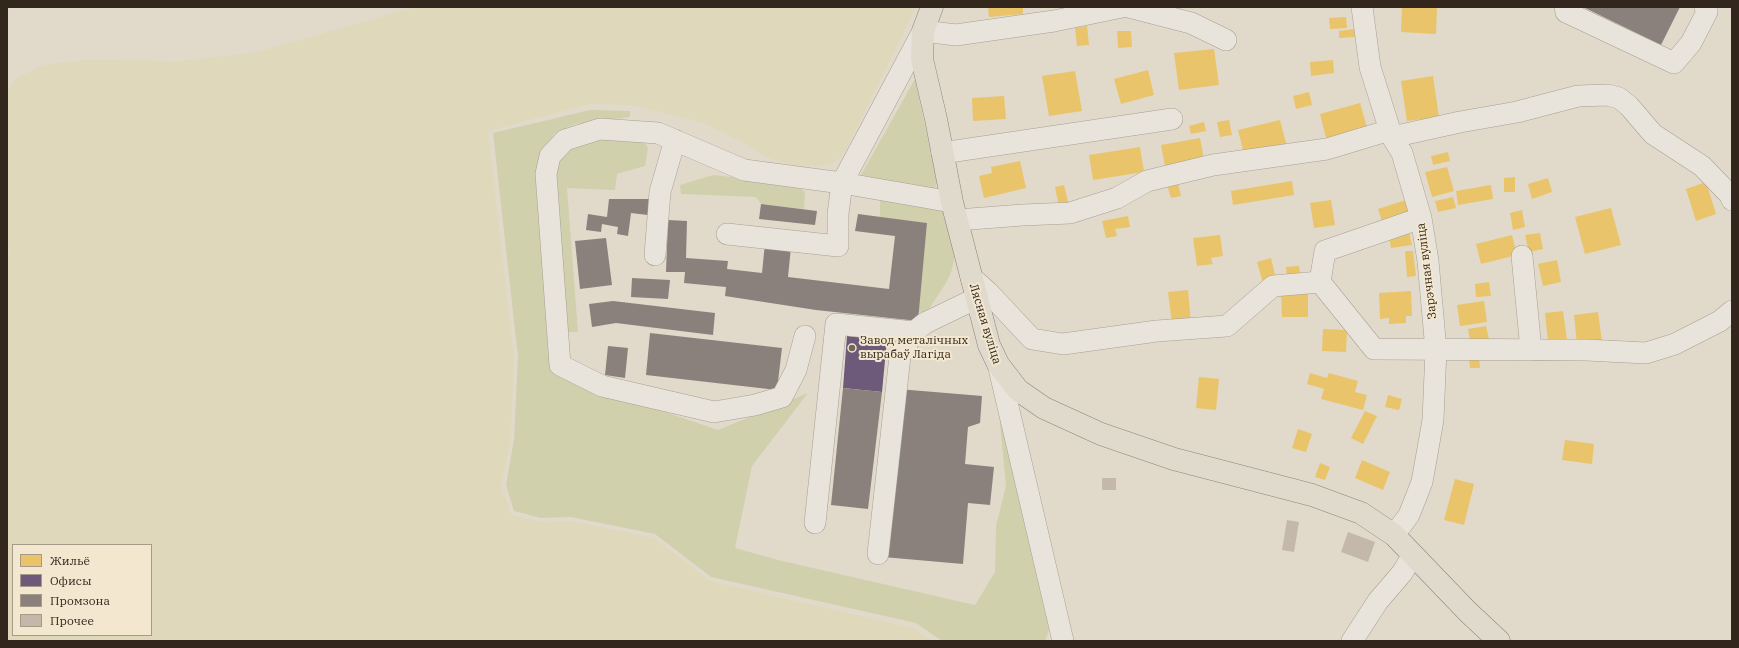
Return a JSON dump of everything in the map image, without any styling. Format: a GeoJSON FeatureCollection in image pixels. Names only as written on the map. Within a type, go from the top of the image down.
{"type":"FeatureCollection","features":[{"type":"Feature","properties":{"kind":"main road","name":"Лясная вуліца"},"geometry":{"type":"LineString","coordinates":[[932,7],[924,31],[922,59],[954,211],[989,345],[998,364]]}},
{"type":"Feature","properties":{"kind":"main road"},"geometry":{"type":"LineString","coordinates":[[998,364],[1018,390],[1044,408],[1101,434],[1174,458],[1284,487],[1336,503],[1361,513],[1394,535],[1468,612],[1499,641]]}},
{"type":"Feature","properties":{"kind":"street"},"geometry":{"type":"LineString","coordinates":[[727,234],[838,246],[838,214],[842,182],[924,31],[956,35],[1054,21],[1122,7]]}},
{"type":"Feature","properties":{"kind":"street"},"geometry":{"type":"LineString","coordinates":[[1129,7],[1191,23],[1226,40]]}},
{"type":"Feature","properties":{"kind":"street","name":"Зарэчная вуліца"},"geometry":{"type":"LineString","coordinates":[[1362,7],[1370,67],[1391,134],[1402,153],[1421,218],[1428,261],[1436,350],[1433,420],[1422,482],[1408,515],[1394,535]]}},
{"type":"Feature","properties":{"kind":"street"},"geometry":{"type":"LineString","coordinates":[[1564,7],[1566,12],[1674,63],[1691,42],[1707,12],[1705,7]]}},
{"type":"Feature","properties":{"kind":"street"},"geometry":{"type":"LineString","coordinates":[[805,336],[796,370],[782,397],[755,406],[714,412],[602,386],[560,365],[546,174],[550,156],[565,140],[600,129],[658,133],[744,170],[842,182],[954,211],[1016,215],[1070,213],[1117,198],[1147,181],[1213,166],[1327,149],[1391,134],[1517,112],[1578,96],[1608,95],[1619,98],[1629,106],[1653,134],[1702,166],[1730,195],[1732,200]]}},
{"type":"Feature","properties":{"kind":"street"},"geometry":{"type":"LineString","coordinates":[[942,153],[1172,119]]}},
{"type":"Feature","properties":{"kind":"street"},"geometry":{"type":"LineString","coordinates":[[655,254],[660,192],[675,140]]}},
{"type":"Feature","properties":{"kind":"street"},"geometry":{"type":"LineString","coordinates":[[1421,218],[1325,251],[1320,282],[1374,348],[1646,353],[1675,344],[1720,321],[1732,311]]}},
{"type":"Feature","properties":{"kind":"street"},"geometry":{"type":"LineString","coordinates":[[1522,256],[1531,350]]}},
{"type":"Feature","properties":{"kind":"street"},"geometry":{"type":"LineString","coordinates":[[971,277],[988,292],[1032,339],[1063,344],[1157,331],[1226,326],[1273,286],[1320,282]]}},
{"type":"Feature","properties":{"kind":"street"},"geometry":{"type":"LineString","coordinates":[[878,554],[900,356],[914,332],[925,323],[977,298]]}},
{"type":"Feature","properties":{"kind":"street"},"geometry":{"type":"LineString","coordinates":[[815,523],[836,324],[914,332]]}},
{"type":"Feature","properties":{"kind":"street","name":"Лясная вуліца"},"geometry":{"type":"LineString","coordinates":[[998,364],[1063,641]]}},
{"type":"Feature","properties":{"kind":"street"},"geometry":{"type":"LineString","coordinates":[[1352,641],[1378,601],[1402,573],[1413,555]]}},
{"type":"Feature","properties":{"kind":"shaded area"},"geometry":{"type":"Polygon","coordinates":[[[415,7],[916,7],[847,148],[842,157],[829,165],[799,167],[768,158],[742,142],[703,123],[631,105],[590,104],[488,131],[514,357],[511,438],[501,485],[512,515],[541,522],[571,521],[654,538],[710,581],[913,628],[933,641],[7,641],[7,260],[9,251],[7,237],[7,90],[16,78],[44,65],[85,60],[183,61],[257,52],[415,7]]]}},
{"type":"Feature","properties":{"kind":"green space"},"geometry":{"type":"Polygon","coordinates":[[[915,79],[937,182],[934,191],[861,175],[915,79]]]}},
{"type":"Feature","properties":{"kind":"green space"},"geometry":{"type":"Polygon","coordinates":[[[590,110],[630,111],[630,117],[575,124],[554,134],[542,156],[536,183],[551,348],[550,370],[718,430],[808,393],[752,466],[735,548],[778,560],[975,605],[995,572],[996,526],[1006,486],[996,382],[1029,519],[1049,630],[1045,641],[942,641],[916,623],[711,577],[655,534],[571,517],[541,518],[514,511],[506,485],[514,439],[518,357],[493,133],[590,110]]]}},
{"type":"Feature","properties":{"kind":"green space"},"geometry":{"type":"Polygon","coordinates":[[[602,134],[643,139],[648,148],[645,166],[617,174],[615,190],[567,188],[578,332],[564,332],[551,165],[566,146],[602,134]]]}},
{"type":"Feature","properties":{"kind":"green space"},"geometry":{"type":"Polygon","coordinates":[[[713,175],[796,184],[805,192],[804,209],[761,204],[756,197],[681,194],[680,185],[713,175]]]}},
{"type":"Feature","properties":{"kind":"green space"},"geometry":{"type":"Polygon","coordinates":[[[880,197],[941,206],[952,237],[954,261],[948,279],[927,312],[918,312],[927,223],[880,217],[880,197]]]}},
{"type":"Feature","properties":{"kind":"building: Жильё"},"geometry":{"type":"Polygon","coordinates":[[[988,7],[1023,7],[1023,14],[989,17],[988,7]]]}},
{"type":"Feature","properties":{"kind":"building: Жильё"},"geometry":{"type":"Polygon","coordinates":[[[1402,7],[1437,7],[1436,34],[1401,32],[1402,7]]]}},
{"type":"Feature","properties":{"kind":"building: Жильё"},"geometry":{"type":"Polygon","coordinates":[[[1346,17],[1347,28],[1330,29],[1329,18],[1346,17]]]}},
{"type":"Feature","properties":{"kind":"building: Жильё"},"geometry":{"type":"Polygon","coordinates":[[[1087,26],[1089,45],[1077,46],[1075,28],[1087,26]]]}},
{"type":"Feature","properties":{"kind":"building: Жильё"},"geometry":{"type":"Polygon","coordinates":[[[1354,29],[1355,37],[1339,38],[1339,31],[1354,29]]]}},
{"type":"Feature","properties":{"kind":"building: Жильё"},"geometry":{"type":"Polygon","coordinates":[[[1117,31],[1131,31],[1132,47],[1118,48],[1117,31]]]}},
{"type":"Feature","properties":{"kind":"building: Жильё"},"geometry":{"type":"Polygon","coordinates":[[[1214,49],[1219,85],[1179,90],[1174,53],[1214,49]]]}},
{"type":"Feature","properties":{"kind":"building: Жильё"},"geometry":{"type":"Polygon","coordinates":[[[1333,60],[1334,73],[1311,76],[1310,62],[1333,60]]]}},
{"type":"Feature","properties":{"kind":"building: Жильё"},"geometry":{"type":"Polygon","coordinates":[[[1148,70],[1154,95],[1121,104],[1114,79],[1148,70]]]}},
{"type":"Feature","properties":{"kind":"building: Жильё"},"geometry":{"type":"Polygon","coordinates":[[[1075,71],[1082,111],[1049,116],[1042,76],[1075,71]]]}},
{"type":"Feature","properties":{"kind":"building: Жильё"},"geometry":{"type":"Polygon","coordinates":[[[1433,76],[1439,117],[1407,121],[1401,81],[1433,76]]]}},
{"type":"Feature","properties":{"kind":"building: Жильё"},"geometry":{"type":"Polygon","coordinates":[[[1309,92],[1312,105],[1296,109],[1293,96],[1309,92]]]}},
{"type":"Feature","properties":{"kind":"building: Жильё"},"geometry":{"type":"Polygon","coordinates":[[[1004,96],[1006,119],[973,121],[972,98],[1004,96]]]}},
{"type":"Feature","properties":{"kind":"building: Жильё"},"geometry":{"type":"Polygon","coordinates":[[[1360,103],[1368,131],[1327,142],[1320,114],[1360,103]]]}},
{"type":"Feature","properties":{"kind":"building: Жильё"},"geometry":{"type":"Polygon","coordinates":[[[1229,120],[1232,135],[1220,137],[1217,122],[1229,120]]]}},
{"type":"Feature","properties":{"kind":"building: Жильё"},"geometry":{"type":"Polygon","coordinates":[[[1280,120],[1287,147],[1245,158],[1238,130],[1280,120]]]}},
{"type":"Feature","properties":{"kind":"building: Жильё"},"geometry":{"type":"Polygon","coordinates":[[[1204,122],[1206,131],[1191,134],[1189,126],[1204,122]]]}},
{"type":"Feature","properties":{"kind":"building: Жильё"},"geometry":{"type":"Polygon","coordinates":[[[1200,138],[1204,159],[1165,166],[1161,145],[1200,138]]]}},
{"type":"Feature","properties":{"kind":"building: Жильё"},"geometry":{"type":"Polygon","coordinates":[[[1140,147],[1144,172],[1093,180],[1089,155],[1140,147]]]}},
{"type":"Feature","properties":{"kind":"building: Жильё"},"geometry":{"type":"Polygon","coordinates":[[[1448,152],[1450,161],[1433,165],[1431,156],[1448,152]]]}},
{"type":"Feature","properties":{"kind":"building: Жильё"},"geometry":{"type":"Polygon","coordinates":[[[1020,161],[1026,188],[984,198],[979,176],[992,173],[991,167],[1020,161]]]}},
{"type":"Feature","properties":{"kind":"building: Жильё"},"geometry":{"type":"Polygon","coordinates":[[[1447,167],[1454,191],[1432,197],[1425,172],[1447,167]]]}},
{"type":"Feature","properties":{"kind":"building: Жильё"},"geometry":{"type":"Polygon","coordinates":[[[1515,177],[1515,192],[1504,192],[1504,178],[1515,177]]]}},
{"type":"Feature","properties":{"kind":"building: Жильё"},"geometry":{"type":"Polygon","coordinates":[[[1548,178],[1552,192],[1532,199],[1528,184],[1548,178]]]}},
{"type":"Feature","properties":{"kind":"building: Жильё"},"geometry":{"type":"Polygon","coordinates":[[[1177,179],[1181,196],[1171,198],[1166,182],[1177,179]]]}},
{"type":"Feature","properties":{"kind":"building: Жильё"},"geometry":{"type":"Polygon","coordinates":[[[1292,181],[1294,195],[1233,205],[1231,191],[1292,181]]]}},
{"type":"Feature","properties":{"kind":"building: Жильё"},"geometry":{"type":"Polygon","coordinates":[[[1706,182],[1716,214],[1696,221],[1686,189],[1706,182]]]}},
{"type":"Feature","properties":{"kind":"building: Жильё"},"geometry":{"type":"Polygon","coordinates":[[[1064,185],[1069,205],[1059,207],[1055,187],[1064,185]]]}},
{"type":"Feature","properties":{"kind":"building: Жильё"},"geometry":{"type":"Polygon","coordinates":[[[1491,185],[1493,199],[1458,205],[1456,191],[1491,185]]]}},
{"type":"Feature","properties":{"kind":"building: Жильё"},"geometry":{"type":"Polygon","coordinates":[[[1453,197],[1456,208],[1438,212],[1435,201],[1453,197]]]}},
{"type":"Feature","properties":{"kind":"building: Жильё"},"geometry":{"type":"Polygon","coordinates":[[[1409,199],[1412,211],[1383,224],[1378,209],[1409,199]]]}},
{"type":"Feature","properties":{"kind":"building: Жильё"},"geometry":{"type":"Polygon","coordinates":[[[1331,200],[1335,225],[1314,228],[1310,203],[1331,200]]]}},
{"type":"Feature","properties":{"kind":"building: Жильё"},"geometry":{"type":"Polygon","coordinates":[[[1611,208],[1621,245],[1585,254],[1575,217],[1611,208]]]}},
{"type":"Feature","properties":{"kind":"building: Жильё"},"geometry":{"type":"Polygon","coordinates":[[[1522,210],[1525,227],[1513,230],[1510,213],[1522,210]]]}},
{"type":"Feature","properties":{"kind":"building: Жильё"},"geometry":{"type":"Polygon","coordinates":[[[1128,216],[1130,227],[1115,229],[1117,236],[1106,238],[1102,221],[1128,216]]]}},
{"type":"Feature","properties":{"kind":"building: Жильё"},"geometry":{"type":"Polygon","coordinates":[[[1409,232],[1412,245],[1391,248],[1389,236],[1409,232]]]}},
{"type":"Feature","properties":{"kind":"building: Жильё"},"geometry":{"type":"Polygon","coordinates":[[[1540,233],[1543,249],[1529,252],[1525,235],[1540,233]]]}},
{"type":"Feature","properties":{"kind":"building: Жильё"},"geometry":{"type":"Polygon","coordinates":[[[1220,235],[1223,256],[1211,258],[1213,264],[1197,266],[1193,238],[1220,235]]]}},
{"type":"Feature","properties":{"kind":"building: Жильё"},"geometry":{"type":"Polygon","coordinates":[[[1512,235],[1517,255],[1481,264],[1476,244],[1512,235]]]}},
{"type":"Feature","properties":{"kind":"building: Жильё"},"geometry":{"type":"Polygon","coordinates":[[[1405,251],[1413,251],[1416,276],[1407,277],[1405,251]]]}},
{"type":"Feature","properties":{"kind":"building: Жильё"},"geometry":{"type":"Polygon","coordinates":[[[1271,258],[1276,279],[1263,283],[1257,262],[1271,258]]]}},
{"type":"Feature","properties":{"kind":"building: Жильё"},"geometry":{"type":"Polygon","coordinates":[[[1557,260],[1561,282],[1543,286],[1538,264],[1557,260]]]}},
{"type":"Feature","properties":{"kind":"building: Жильё"},"geometry":{"type":"Polygon","coordinates":[[[1299,266],[1301,279],[1287,280],[1286,267],[1299,266]]]}},
{"type":"Feature","properties":{"kind":"building: Жильё"},"geometry":{"type":"Polygon","coordinates":[[[1489,282],[1491,296],[1476,297],[1475,284],[1489,282]]]}},
{"type":"Feature","properties":{"kind":"building: Жильё"},"geometry":{"type":"Polygon","coordinates":[[[1188,290],[1191,323],[1172,324],[1168,292],[1188,290]]]}},
{"type":"Feature","properties":{"kind":"building: Жильё"},"geometry":{"type":"Polygon","coordinates":[[[1411,291],[1412,316],[1406,316],[1406,323],[1389,324],[1389,318],[1380,319],[1379,293],[1411,291]]]}},
{"type":"Feature","properties":{"kind":"building: Жильё"},"geometry":{"type":"Polygon","coordinates":[[[1281,294],[1308,294],[1308,317],[1282,317],[1281,294]]]}},
{"type":"Feature","properties":{"kind":"building: Жильё"},"geometry":{"type":"Polygon","coordinates":[[[1484,301],[1487,322],[1460,326],[1457,305],[1484,301]]]}},
{"type":"Feature","properties":{"kind":"building: Жильё"},"geometry":{"type":"Polygon","coordinates":[[[1563,311],[1567,340],[1548,342],[1545,313],[1563,311]]]}},
{"type":"Feature","properties":{"kind":"building: Жильё"},"geometry":{"type":"Polygon","coordinates":[[[1598,312],[1602,342],[1577,345],[1574,315],[1598,312]]]}},
{"type":"Feature","properties":{"kind":"building: Жильё"},"geometry":{"type":"Polygon","coordinates":[[[1486,326],[1489,339],[1470,341],[1468,329],[1486,326]]]}},
{"type":"Feature","properties":{"kind":"building: Жильё"},"geometry":{"type":"Polygon","coordinates":[[[1323,329],[1347,330],[1346,352],[1322,351],[1323,329]]]}},
{"type":"Feature","properties":{"kind":"building: Жильё"},"geometry":{"type":"Polygon","coordinates":[[[1479,357],[1480,368],[1470,368],[1469,358],[1479,357]]]}},
{"type":"Feature","properties":{"kind":"building: Жильё"},"geometry":{"type":"Polygon","coordinates":[[[1310,373],[1327,378],[1329,373],[1358,381],[1355,392],[1367,395],[1363,410],[1321,399],[1324,389],[1307,384],[1310,373]]]}},
{"type":"Feature","properties":{"kind":"building: Жильё"},"geometry":{"type":"Polygon","coordinates":[[[1199,377],[1219,379],[1216,410],[1196,408],[1199,377]]]}},
{"type":"Feature","properties":{"kind":"building: Жильё"},"geometry":{"type":"Polygon","coordinates":[[[1388,395],[1402,399],[1399,410],[1385,407],[1388,395]]]}},
{"type":"Feature","properties":{"kind":"building: Жильё"},"geometry":{"type":"Polygon","coordinates":[[[1365,411],[1377,416],[1363,444],[1351,438],[1365,411]]]}},
{"type":"Feature","properties":{"kind":"building: Жильё"},"geometry":{"type":"Polygon","coordinates":[[[1298,429],[1312,434],[1306,452],[1292,448],[1298,429]]]}},
{"type":"Feature","properties":{"kind":"building: Жильё"},"geometry":{"type":"Polygon","coordinates":[[[1565,440],[1594,444],[1592,464],[1562,460],[1565,440]]]}},
{"type":"Feature","properties":{"kind":"building: Жильё"},"geometry":{"type":"Polygon","coordinates":[[[1362,460],[1390,472],[1383,490],[1355,478],[1362,460]]]}},
{"type":"Feature","properties":{"kind":"building: Жильё"},"geometry":{"type":"Polygon","coordinates":[[[1320,463],[1330,467],[1325,480],[1315,477],[1320,463]]]}},
{"type":"Feature","properties":{"kind":"building: Жильё"},"geometry":{"type":"Polygon","coordinates":[[[1455,479],[1474,484],[1464,525],[1444,520],[1455,479]]]}},
{"type":"Feature","properties":{"kind":"building: Офисы"},"geometry":{"type":"Polygon","coordinates":[[[847,336],[887,339],[882,392],[843,388],[847,336]]]}},
{"type":"Feature","properties":{"kind":"building: Промзона"},"geometry":{"type":"Polygon","coordinates":[[[1583,7],[1680,7],[1661,45],[1583,7]]]}},
{"type":"Feature","properties":{"kind":"building: Промзона"},"geometry":{"type":"Polygon","coordinates":[[[609,199],[650,199],[648,215],[631,213],[628,236],[617,234],[618,227],[602,224],[601,232],[586,230],[588,214],[607,217],[609,199]]]}},
{"type":"Feature","properties":{"kind":"building: Промзона"},"geometry":{"type":"Polygon","coordinates":[[[761,204],[817,211],[815,225],[759,219],[761,204]]]}},
{"type":"Feature","properties":{"kind":"building: Промзона"},"geometry":{"type":"Polygon","coordinates":[[[858,214],[927,223],[918,321],[816,310],[725,296],[726,287],[684,283],[685,272],[666,272],[668,220],[687,221],[686,258],[728,261],[727,269],[762,273],[765,243],[791,247],[788,277],[889,289],[895,236],[855,231],[858,214]]]}},
{"type":"Feature","properties":{"kind":"building: Промзона"},"geometry":{"type":"Polygon","coordinates":[[[606,238],[612,285],[580,289],[575,241],[606,238]]]}},
{"type":"Feature","properties":{"kind":"building: Промзона"},"geometry":{"type":"Polygon","coordinates":[[[632,278],[670,280],[668,299],[631,297],[632,278]]]}},
{"type":"Feature","properties":{"kind":"building: Промзона"},"geometry":{"type":"Polygon","coordinates":[[[613,301],[715,313],[713,335],[616,323],[592,327],[589,304],[613,301]]]}},
{"type":"Feature","properties":{"kind":"building: Промзона"},"geometry":{"type":"Polygon","coordinates":[[[650,333],[782,348],[777,390],[646,375],[650,333]]]}},
{"type":"Feature","properties":{"kind":"building: Промзона"},"geometry":{"type":"Polygon","coordinates":[[[608,346],[628,348],[625,378],[605,375],[608,346]]]}},
{"type":"Feature","properties":{"kind":"building: Промзона"},"geometry":{"type":"Polygon","coordinates":[[[843,388],[882,392],[868,509],[831,505],[843,388]]]}},
{"type":"Feature","properties":{"kind":"building: Промзона"},"geometry":{"type":"Polygon","coordinates":[[[898,389],[982,396],[980,423],[968,427],[965,464],[994,467],[990,505],[968,503],[963,564],[883,557],[898,389]]]}},
{"type":"Feature","properties":{"kind":"building: Прочее"},"geometry":{"type":"Polygon","coordinates":[[[1102,478],[1116,478],[1116,490],[1102,490],[1102,478]]]}},
{"type":"Feature","properties":{"kind":"building: Прочее"},"geometry":{"type":"Polygon","coordinates":[[[1287,520],[1299,522],[1294,552],[1282,550],[1287,520]]]}},
{"type":"Feature","properties":{"kind":"building: Прочее"},"geometry":{"type":"Polygon","coordinates":[[[1348,532],[1375,542],[1368,562],[1341,552],[1348,532]]]}},
{"type":"Feature","properties":{"kind":"place","name":"Завод металічных вырабаў Лагіда"},"geometry":{"type":"Point","coordinates":[852,348]}}]}
